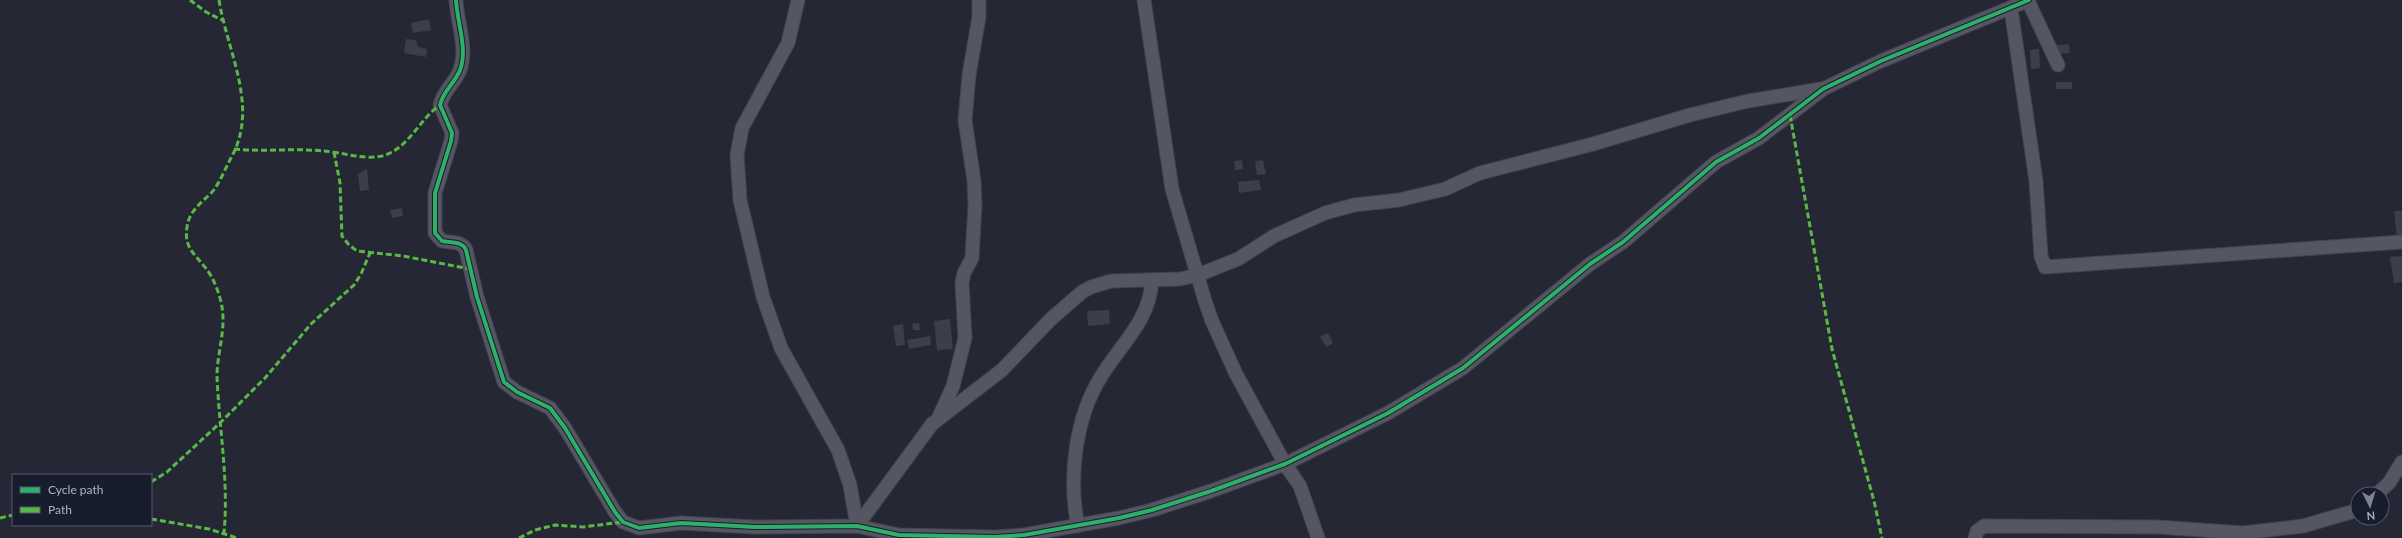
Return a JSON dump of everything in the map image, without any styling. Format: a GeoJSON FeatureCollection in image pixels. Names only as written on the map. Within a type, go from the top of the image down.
{"type":"FeatureCollection","features":[{"type":"Feature","properties":{"kind":"street"},"geometry":{"type":"LineString","coordinates":[[456,0],[462,59],[458,75],[446,90],[440,105],[452,133],[436,193],[435,233],[442,241],[464,245],[481,312],[504,382],[517,392],[550,408],[565,428],[614,512],[631,526],[648,528],[681,523],[755,527],[857,526],[899,535],[931,537],[995,537],[1078,526],[1152,510],[1285,464],[1388,413],[1463,368],[1590,264],[1623,242],[1716,162],[1759,138],[1823,89],[1881,61],[2011,9],[2028,0],[2058,66]]}},
{"type":"Feature","properties":{"kind":"street"},"geometry":{"type":"LineString","coordinates":[[798,0],[788,43],[742,128],[737,155],[740,200],[763,297],[781,348],[838,450],[850,484],[857,526]]}},
{"type":"Feature","properties":{"kind":"street"},"geometry":{"type":"LineString","coordinates":[[939,417],[953,386],[965,338],[962,283],[964,273],[973,254],[975,206],[974,181],[965,120],[969,75],[979,17],[979,0]]}},
{"type":"Feature","properties":{"kind":"street"},"geometry":{"type":"LineString","coordinates":[[1144,0],[1172,189],[1198,275],[1218,334],[1236,374],[1285,464],[1300,486],[1318,538]]}},
{"type":"Feature","properties":{"kind":"street"},"geometry":{"type":"LineString","coordinates":[[2011,9],[2036,181],[2041,256],[2046,267],[2402,242]]}},
{"type":"Feature","properties":{"kind":"street"},"geometry":{"type":"LineString","coordinates":[[857,526],[923,433],[939,417],[966,399],[1002,370],[1051,320],[1082,292],[1111,281],[1180,279],[1198,275],[1238,259],[1274,236],[1325,213],[1354,205],[1398,200],[1445,189],[1480,173],[1593,144],[1697,113],[1748,101],[1823,89]]}},
{"type":"Feature","properties":{"kind":"street"},"geometry":{"type":"LineString","coordinates":[[1078,526],[1073,503],[1072,478],[1083,422],[1092,395],[1101,376],[1134,333],[1147,307],[1152,294],[1152,280]]}},
{"type":"Feature","properties":{"kind":"street"},"geometry":{"type":"LineString","coordinates":[[2386,486],[2400,468]]}},
{"type":"Feature","properties":{"kind":"street"},"geometry":{"type":"LineString","coordinates":[[1975,538],[1977,531],[1984,526],[2158,527],[2243,533],[2302,526],[2350,512]]}},
{"type":"Feature","properties":{"kind":"building"},"geometry":{"type":"Polygon","coordinates":[[[429,19],[431,30],[413,33],[411,23],[429,19]]]}},
{"type":"Feature","properties":{"kind":"building"},"geometry":{"type":"Polygon","coordinates":[[[406,39],[416,40],[418,47],[427,49],[426,57],[404,53],[406,39]]]}},
{"type":"Feature","properties":{"kind":"building"},"geometry":{"type":"Polygon","coordinates":[[[2069,44],[2070,53],[2054,54],[2053,46],[2069,44]]]}},
{"type":"Feature","properties":{"kind":"building"},"geometry":{"type":"Polygon","coordinates":[[[2039,49],[2040,68],[2031,69],[2030,50],[2039,49]]]}},
{"type":"Feature","properties":{"kind":"building"},"geometry":{"type":"Polygon","coordinates":[[[2056,82],[2072,82],[2072,89],[2056,89],[2056,82]]]}},
{"type":"Feature","properties":{"kind":"building"},"geometry":{"type":"Polygon","coordinates":[[[1242,160],[1243,169],[1235,170],[1234,161],[1242,160]]]}},
{"type":"Feature","properties":{"kind":"building"},"geometry":{"type":"Polygon","coordinates":[[[1263,160],[1266,174],[1257,175],[1255,161],[1263,160]]]}},
{"type":"Feature","properties":{"kind":"building"},"geometry":{"type":"Polygon","coordinates":[[[367,169],[369,190],[360,191],[358,174],[367,169]]]}},
{"type":"Feature","properties":{"kind":"building"},"geometry":{"type":"Polygon","coordinates":[[[1259,180],[1261,190],[1239,193],[1238,182],[1259,180]]]}},
{"type":"Feature","properties":{"kind":"building"},"geometry":{"type":"Polygon","coordinates":[[[402,208],[403,216],[392,218],[390,210],[402,208]]]}},
{"type":"Feature","properties":{"kind":"building"},"geometry":{"type":"Polygon","coordinates":[[[2394,211],[2402,211],[2402,238],[2397,239],[2394,211]]]}},
{"type":"Feature","properties":{"kind":"building"},"geometry":{"type":"Polygon","coordinates":[[[2402,256],[2402,282],[2394,283],[2390,257],[2402,256]]]}},
{"type":"Feature","properties":{"kind":"building"},"geometry":{"type":"Polygon","coordinates":[[[1109,310],[1110,324],[1088,326],[1087,311],[1109,310]]]}},
{"type":"Feature","properties":{"kind":"building"},"geometry":{"type":"Polygon","coordinates":[[[950,319],[953,349],[937,350],[934,321],[950,319]]]}},
{"type":"Feature","properties":{"kind":"building"},"geometry":{"type":"Polygon","coordinates":[[[919,323],[920,330],[913,330],[912,324],[919,323]]]}},
{"type":"Feature","properties":{"kind":"building"},"geometry":{"type":"Polygon","coordinates":[[[903,324],[905,345],[896,346],[893,326],[903,324]]]}},
{"type":"Feature","properties":{"kind":"building"},"geometry":{"type":"Polygon","coordinates":[[[1328,333],[1333,343],[1326,347],[1320,337],[1328,333]]]}},
{"type":"Feature","properties":{"kind":"building"},"geometry":{"type":"Polygon","coordinates":[[[930,336],[931,345],[909,349],[907,340],[930,336]]]}},
{"type":"Feature","properties":{"kind":"marked path"},"geometry":{"type":"LineString","coordinates":[[190,0],[206,12],[224,21]]}},
{"type":"Feature","properties":{"kind":"marked path"},"geometry":{"type":"LineString","coordinates":[[219,0],[239,78],[242,98],[240,137],[215,188],[190,216],[186,234],[190,249],[213,280],[218,291],[222,307],[223,325],[217,376],[225,474],[224,533]]}},
{"type":"Feature","properties":{"kind":"marked path"},"geometry":{"type":"LineString","coordinates":[[234,149],[312,150],[366,157],[382,156],[397,149],[404,143],[433,110],[440,105]]}},
{"type":"Feature","properties":{"kind":"marked path"},"geometry":{"type":"LineString","coordinates":[[1790,115],[1832,349],[1874,501],[1882,538]]}},
{"type":"Feature","properties":{"kind":"marked path"},"geometry":{"type":"LineString","coordinates":[[334,152],[340,183],[342,236],[349,245],[357,251],[403,256],[470,269]]}},
{"type":"Feature","properties":{"kind":"marked path"},"geometry":{"type":"LineString","coordinates":[[152,481],[167,472],[221,422],[265,378],[311,324],[354,285],[361,274],[370,253]]}},
{"type":"Feature","properties":{"kind":"marked path"},"geometry":{"type":"LineString","coordinates":[[0,518],[12,515]]}},
{"type":"Feature","properties":{"kind":"marked path"},"geometry":{"type":"LineString","coordinates":[[152,519],[209,529],[237,538]]}},
{"type":"Feature","properties":{"kind":"marked path"},"geometry":{"type":"LineString","coordinates":[[519,538],[535,530],[555,525],[583,527],[623,522]]}},
{"type":"Feature","properties":{"kind":"cycle path"},"geometry":{"type":"LineString","coordinates":[[456,0],[463,53],[458,75],[444,95],[440,105],[452,133],[451,141],[435,193],[435,233],[442,241],[462,245],[466,250],[477,297],[504,382],[517,392],[550,408],[565,428],[615,512],[623,522],[639,528],[681,523],[755,527],[857,526],[899,535],[995,537],[1024,535],[1119,518],[1152,510],[1211,491],[1285,464],[1388,413],[1463,368],[1590,264],[1623,242],[1716,162],[1759,138],[1823,89],[1881,61],[2029,0]]}}]}
